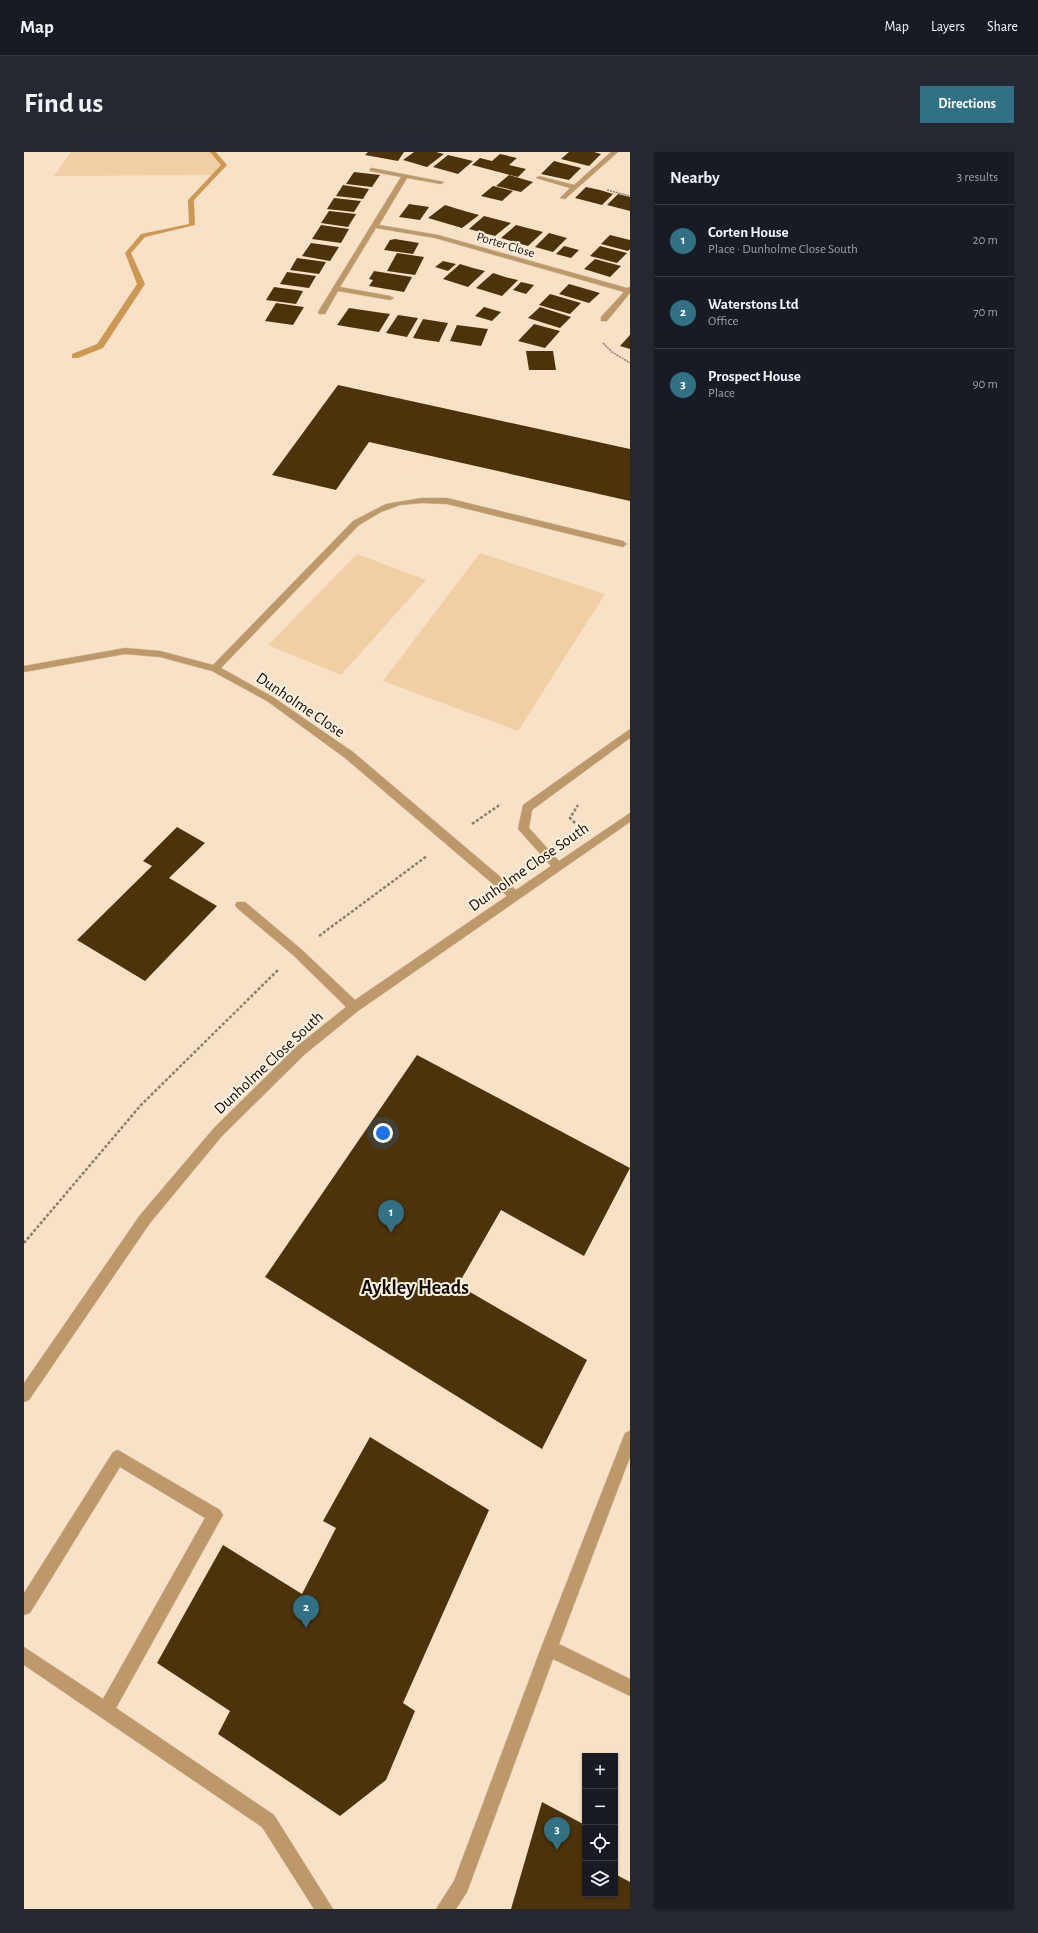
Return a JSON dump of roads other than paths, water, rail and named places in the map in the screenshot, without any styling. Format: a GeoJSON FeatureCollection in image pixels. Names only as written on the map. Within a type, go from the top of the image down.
{"type":"FeatureCollection","features":[{"type":"Feature","properties":{"kind":"street"},"geometry":{"type":"LineString","coordinates":[[563,198],[615,152]]}},
{"type":"Feature","properties":{"kind":"street"},"geometry":{"type":"LineString","coordinates":[[372,170],[441,182]]}},
{"type":"Feature","properties":{"kind":"street"},"geometry":{"type":"LineString","coordinates":[[322,312],[400,183],[406,176]]}},
{"type":"Feature","properties":{"kind":"street"},"geometry":{"type":"LineString","coordinates":[[539,178],[575,187]]}},
{"type":"Feature","properties":{"kind":"street","name":"Porter Close"},"geometry":{"type":"LineString","coordinates":[[375,226],[443,238],[629,290],[604,319]]}},
{"type":"Feature","properties":{"kind":"street"},"geometry":{"type":"LineString","coordinates":[[337,289],[390,298]]}},
{"type":"Feature","properties":{"kind":"street"},"geometry":{"type":"LineString","coordinates":[[215,669],[356,523],[372,512],[396,503],[410,500],[447,501],[623,544]]}},
{"type":"Feature","properties":{"kind":"street","name":"Dunholme Close"},"geometry":{"type":"LineString","coordinates":[[24,669],[125,650],[160,654],[215,669],[270,699],[349,755],[450,839],[515,896]]}},
{"type":"Feature","properties":{"kind":"street"},"geometry":{"type":"LineString","coordinates":[[558,867],[523,829],[527,808],[630,733]]}},
{"type":"Feature","properties":{"kind":"street","name":"Dunholme Close South"},"geometry":{"type":"LineString","coordinates":[[24,1395],[145,1219],[218,1132],[300,1051],[354,1007],[630,817]]}},
{"type":"Feature","properties":{"kind":"street"},"geometry":{"type":"LineString","coordinates":[[241,904],[297,952],[354,1007]]}},
{"type":"Feature","properties":{"kind":"street"},"geometry":{"type":"LineString","coordinates":[[445,1909],[461,1886],[549,1648],[630,1438]]}},
{"type":"Feature","properties":{"kind":"street"},"geometry":{"type":"LineString","coordinates":[[24,1607],[118,1458],[215,1515],[106,1709]]}},
{"type":"Feature","properties":{"kind":"street"},"geometry":{"type":"LineString","coordinates":[[549,1648],[630,1688]]}},
{"type":"Feature","properties":{"kind":"street"},"geometry":{"type":"LineString","coordinates":[[24,1655],[268,1820],[324,1909]]}},
{"type":"Feature","properties":{"kind":"waterway"},"geometry":{"type":"LineString","coordinates":[[75,356],[100,346],[141,284],[128,253],[143,235],[192,225],[191,200],[224,165],[213,152]]}},
{"type":"Feature","properties":{"kind":"place","name":"Corten House"},"geometry":{"type":"Point","coordinates":[391,1233]}},
{"type":"Feature","properties":{"kind":"place","name":"Waterstons Ltd"},"geometry":{"type":"Point","coordinates":[306,1628]}},
{"type":"Feature","properties":{"kind":"place","name":"Prospect House"},"geometry":{"type":"Point","coordinates":[557,1850]}},
{"type":"Feature","properties":{"kind":"district","name":"Aykley Heads"},"geometry":{"type":"Point","coordinates":[415,1287]}}]}
